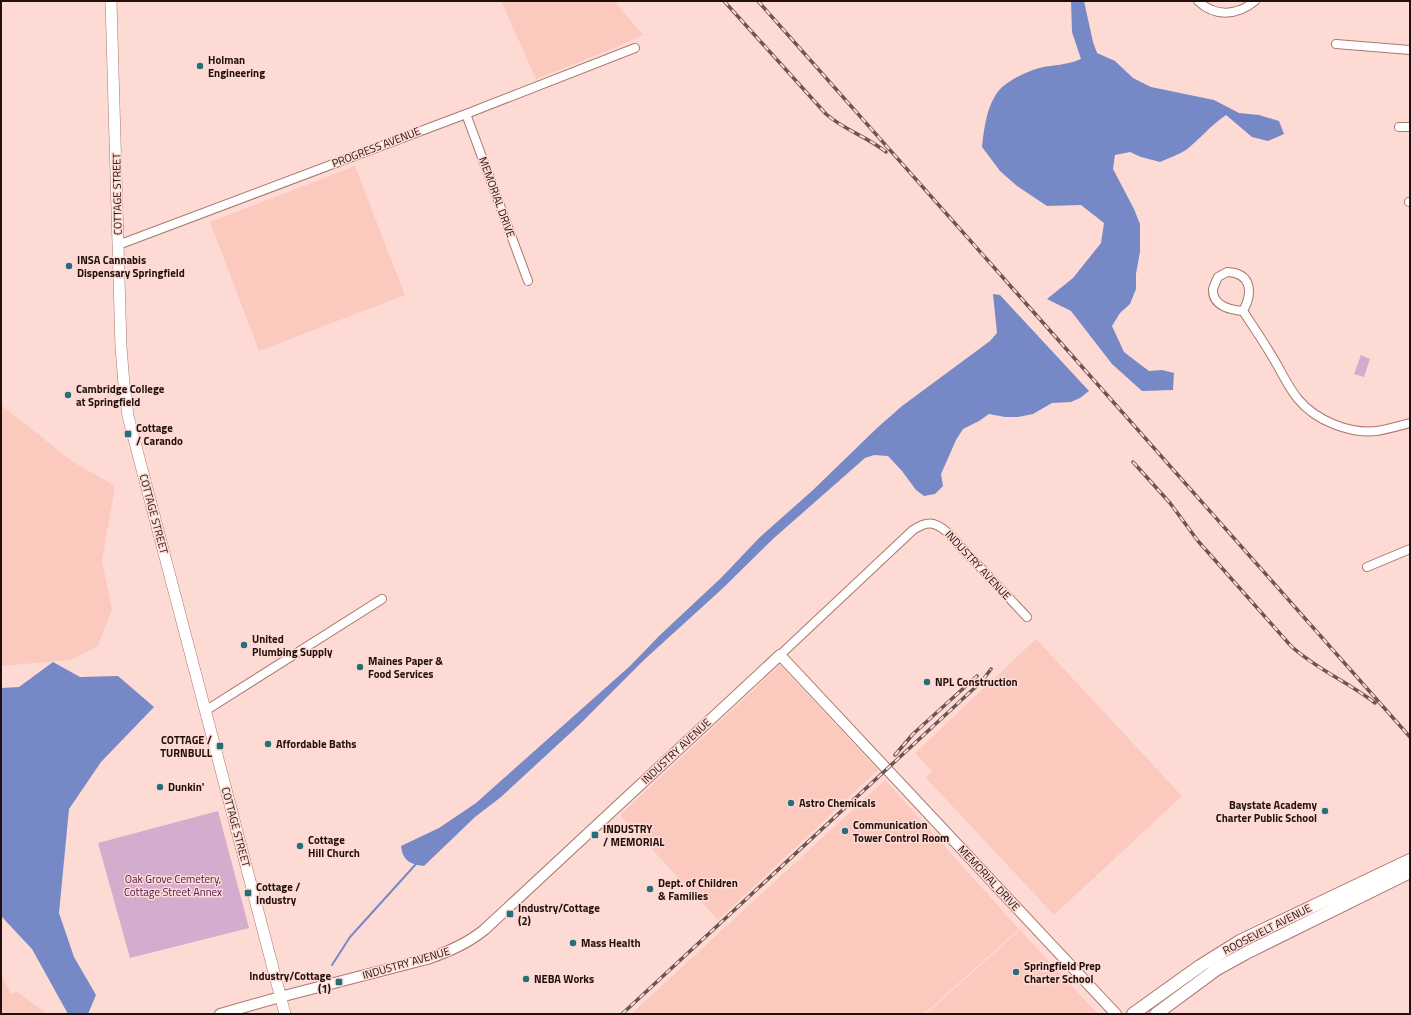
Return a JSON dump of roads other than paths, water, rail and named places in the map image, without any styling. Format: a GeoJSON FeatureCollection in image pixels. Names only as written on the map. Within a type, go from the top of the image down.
{"type":"FeatureCollection","features":[{"type":"Feature","properties":{"kind":"main road","name":"COTTAGE STREET"},"geometry":{"type":"LineString","coordinates":[[112,1],[121,348],[128,416],[285,1014]]}},
{"type":"Feature","properties":{"kind":"main road","name":"ROOSEVELT AVENUE"},"geometry":{"type":"LineString","coordinates":[[1133,1014],[1200,966],[1240,941],[1410,860]]}},
{"type":"Feature","properties":{"kind":"main road","name":"ROOSEVELT AVENUE"},"geometry":{"type":"LineString","coordinates":[[1156,1014],[1211,974],[1246,953],[1410,872]]}},
{"type":"Feature","properties":{"kind":"street"},"geometry":{"type":"LineString","coordinates":[[1198,1],[1210,10],[1224,12],[1243,8],[1255,1]]}},
{"type":"Feature","properties":{"kind":"street"},"geometry":{"type":"LineString","coordinates":[[1336,44],[1410,50]]}},
{"type":"Feature","properties":{"kind":"street","name":"PROGRESS AVENUE"},"geometry":{"type":"LineString","coordinates":[[118,245],[466,114],[635,48]]}},
{"type":"Feature","properties":{"kind":"street","name":"MEMORIAL DRIVE"},"geometry":{"type":"LineString","coordinates":[[466,114],[528,281]]}},
{"type":"Feature","properties":{"kind":"street"},"geometry":{"type":"LineString","coordinates":[[1399,127],[1410,127]]}},
{"type":"Feature","properties":{"kind":"street"},"geometry":{"type":"LineString","coordinates":[[1234,272],[1241,275],[1247,282],[1250,293],[1248,302],[1243,311],[1223,307],[1215,298],[1213,289],[1218,277],[1222,274],[1234,272]]}},
{"type":"Feature","properties":{"kind":"street"},"geometry":{"type":"LineString","coordinates":[[1243,311],[1276,362],[1286,383],[1299,400],[1324,420],[1338,426],[1359,430],[1376,431],[1410,423]]}},
{"type":"Feature","properties":{"kind":"street","name":"INDUSTRY AVENUE"},"geometry":{"type":"LineString","coordinates":[[220,1014],[427,959],[451,951],[480,934],[912,530],[919,526],[934,523],[939,525],[1027,617]]}},
{"type":"Feature","properties":{"kind":"street"},"geometry":{"type":"LineString","coordinates":[[1367,567],[1410,548]]}},
{"type":"Feature","properties":{"kind":"street"},"geometry":{"type":"LineString","coordinates":[[205,711],[382,599]]}},
{"type":"Feature","properties":{"kind":"street","name":"MEMORIAL DRIVE"},"geometry":{"type":"LineString","coordinates":[[780,655],[1116,1014]]}},
{"type":"Feature","properties":{"kind":"water"},"geometry":{"type":"Polygon","coordinates":[[[1071,1],[1084,1],[1093,42],[1097,53],[1115,61],[1133,78],[1151,87],[1214,100],[1239,113],[1259,115],[1279,121],[1284,134],[1268,141],[1252,137],[1226,115],[1215,123],[1186,150],[1160,162],[1141,157],[1130,152],[1115,155],[1113,169],[1134,209],[1140,224],[1140,252],[1136,274],[1136,289],[1130,304],[1120,313],[1112,326],[1124,352],[1137,362],[1149,371],[1162,370],[1174,373],[1173,390],[1142,391],[1112,364],[1071,311],[1047,299],[1073,278],[1101,243],[1104,223],[1081,205],[1047,206],[1017,186],[1000,171],[982,147],[989,108],[998,91],[1008,82],[1033,70],[1070,63],[1081,59],[1072,32],[1071,1]]]}},
{"type":"Feature","properties":{"kind":"water"},"geometry":{"type":"Polygon","coordinates":[[[993,294],[1000,295],[1089,391],[1080,398],[1071,402],[1052,403],[1033,414],[1018,417],[1005,417],[989,414],[963,429],[956,440],[941,474],[943,486],[935,494],[924,496],[916,490],[902,471],[888,456],[874,455],[865,458],[774,538],[722,589],[645,659],[579,725],[501,797],[475,817],[424,866],[411,863],[405,858],[401,846],[439,828],[476,803],[630,666],[660,635],[721,578],[759,538],[813,490],[877,428],[902,406],[990,341],[997,333],[993,294]]]}},
{"type":"Feature","properties":{"kind":"water"},"geometry":{"type":"Polygon","coordinates":[[[53,662],[80,677],[118,676],[154,707],[101,762],[69,809],[59,913],[74,957],[96,995],[88,1014],[68,1014],[32,949],[1,916],[1,688],[19,687],[53,662]]]}},
{"type":"Feature","properties":{"kind":"waterway"},"geometry":{"type":"LineString","coordinates":[[332,965],[350,937],[416,864]]}},
{"type":"Feature","properties":{"kind":"railway"},"geometry":{"type":"LineString","coordinates":[[724,1],[826,114],[840,125],[872,142],[886,152]]}},
{"type":"Feature","properties":{"kind":"railway"},"geometry":{"type":"LineString","coordinates":[[758,1],[1410,737]]}},
{"type":"Feature","properties":{"kind":"railway"},"geometry":{"type":"LineString","coordinates":[[1133,462],[1170,503],[1198,541],[1291,646],[1321,669],[1354,688],[1375,703]]}},
{"type":"Feature","properties":{"kind":"railway"},"geometry":{"type":"LineString","coordinates":[[622,1014],[982,681],[991,669]]}},
{"type":"Feature","properties":{"kind":"railway"},"geometry":{"type":"LineString","coordinates":[[895,755],[913,734],[977,676]]}},
{"type":"Feature","properties":{"kind":"place","name":"Holman Engineering"},"geometry":{"type":"Point","coordinates":[200,66]}},
{"type":"Feature","properties":{"kind":"place","name":"INSA Cannabis Dispensary Springfield"},"geometry":{"type":"Point","coordinates":[69,266]}},
{"type":"Feature","properties":{"kind":"place","name":"Cambridge College at Springfield"},"geometry":{"type":"Point","coordinates":[68,395]}},
{"type":"Feature","properties":{"kind":"place","name":"Cottage / Carando"},"geometry":{"type":"Point","coordinates":[128,434]}},
{"type":"Feature","properties":{"kind":"place","name":"United Plumbing Supply"},"geometry":{"type":"Point","coordinates":[244,645]}},
{"type":"Feature","properties":{"kind":"place","name":"Maines Paper & Food Services"},"geometry":{"type":"Point","coordinates":[360,667]}},
{"type":"Feature","properties":{"kind":"place","name":"NPL Construction"},"geometry":{"type":"Point","coordinates":[927,682]}},
{"type":"Feature","properties":{"kind":"place","name":"Affordable Baths"},"geometry":{"type":"Point","coordinates":[268,744]}},
{"type":"Feature","properties":{"kind":"place","name":"COTTAGE / TURNBULL"},"geometry":{"type":"Point","coordinates":[220,746]}},
{"type":"Feature","properties":{"kind":"place","name":"Dunkin'"},"geometry":{"type":"Point","coordinates":[160,787]}},
{"type":"Feature","properties":{"kind":"place","name":"Astro Chemicals"},"geometry":{"type":"Point","coordinates":[791,803]}},
{"type":"Feature","properties":{"kind":"place","name":"Baystate Academy Charter Public School"},"geometry":{"type":"Point","coordinates":[1325,811]}},
{"type":"Feature","properties":{"kind":"place","name":"Communication Tower Control Room"},"geometry":{"type":"Point","coordinates":[845,831]}},
{"type":"Feature","properties":{"kind":"place","name":"INDUSTRY / MEMORIAL"},"geometry":{"type":"Point","coordinates":[595,835]}},
{"type":"Feature","properties":{"kind":"place","name":"Cottage Hill Church"},"geometry":{"type":"Point","coordinates":[300,846]}},
{"type":"Feature","properties":{"kind":"place","name":"Dept. of Children & Families"},"geometry":{"type":"Point","coordinates":[650,889]}},
{"type":"Feature","properties":{"kind":"place","name":"Cottage / Industry"},"geometry":{"type":"Point","coordinates":[248,893]}},
{"type":"Feature","properties":{"kind":"place","name":"Industry/Cottage (2)"},"geometry":{"type":"Point","coordinates":[510,914]}},
{"type":"Feature","properties":{"kind":"place","name":"Mass Health"},"geometry":{"type":"Point","coordinates":[573,943]}},
{"type":"Feature","properties":{"kind":"place","name":"Springfield Prep Charter School"},"geometry":{"type":"Point","coordinates":[1016,972]}},
{"type":"Feature","properties":{"kind":"place","name":"NEBA Works"},"geometry":{"type":"Point","coordinates":[526,979]}},
{"type":"Feature","properties":{"kind":"place","name":"Industry/Cottage (1)"},"geometry":{"type":"Point","coordinates":[339,982]}},
{"type":"Feature","properties":{"kind":"park label","name":"Oak Grove Cemetery, Cottage Street Annex"},"geometry":{"type":"Point","coordinates":[173,885]}}]}
